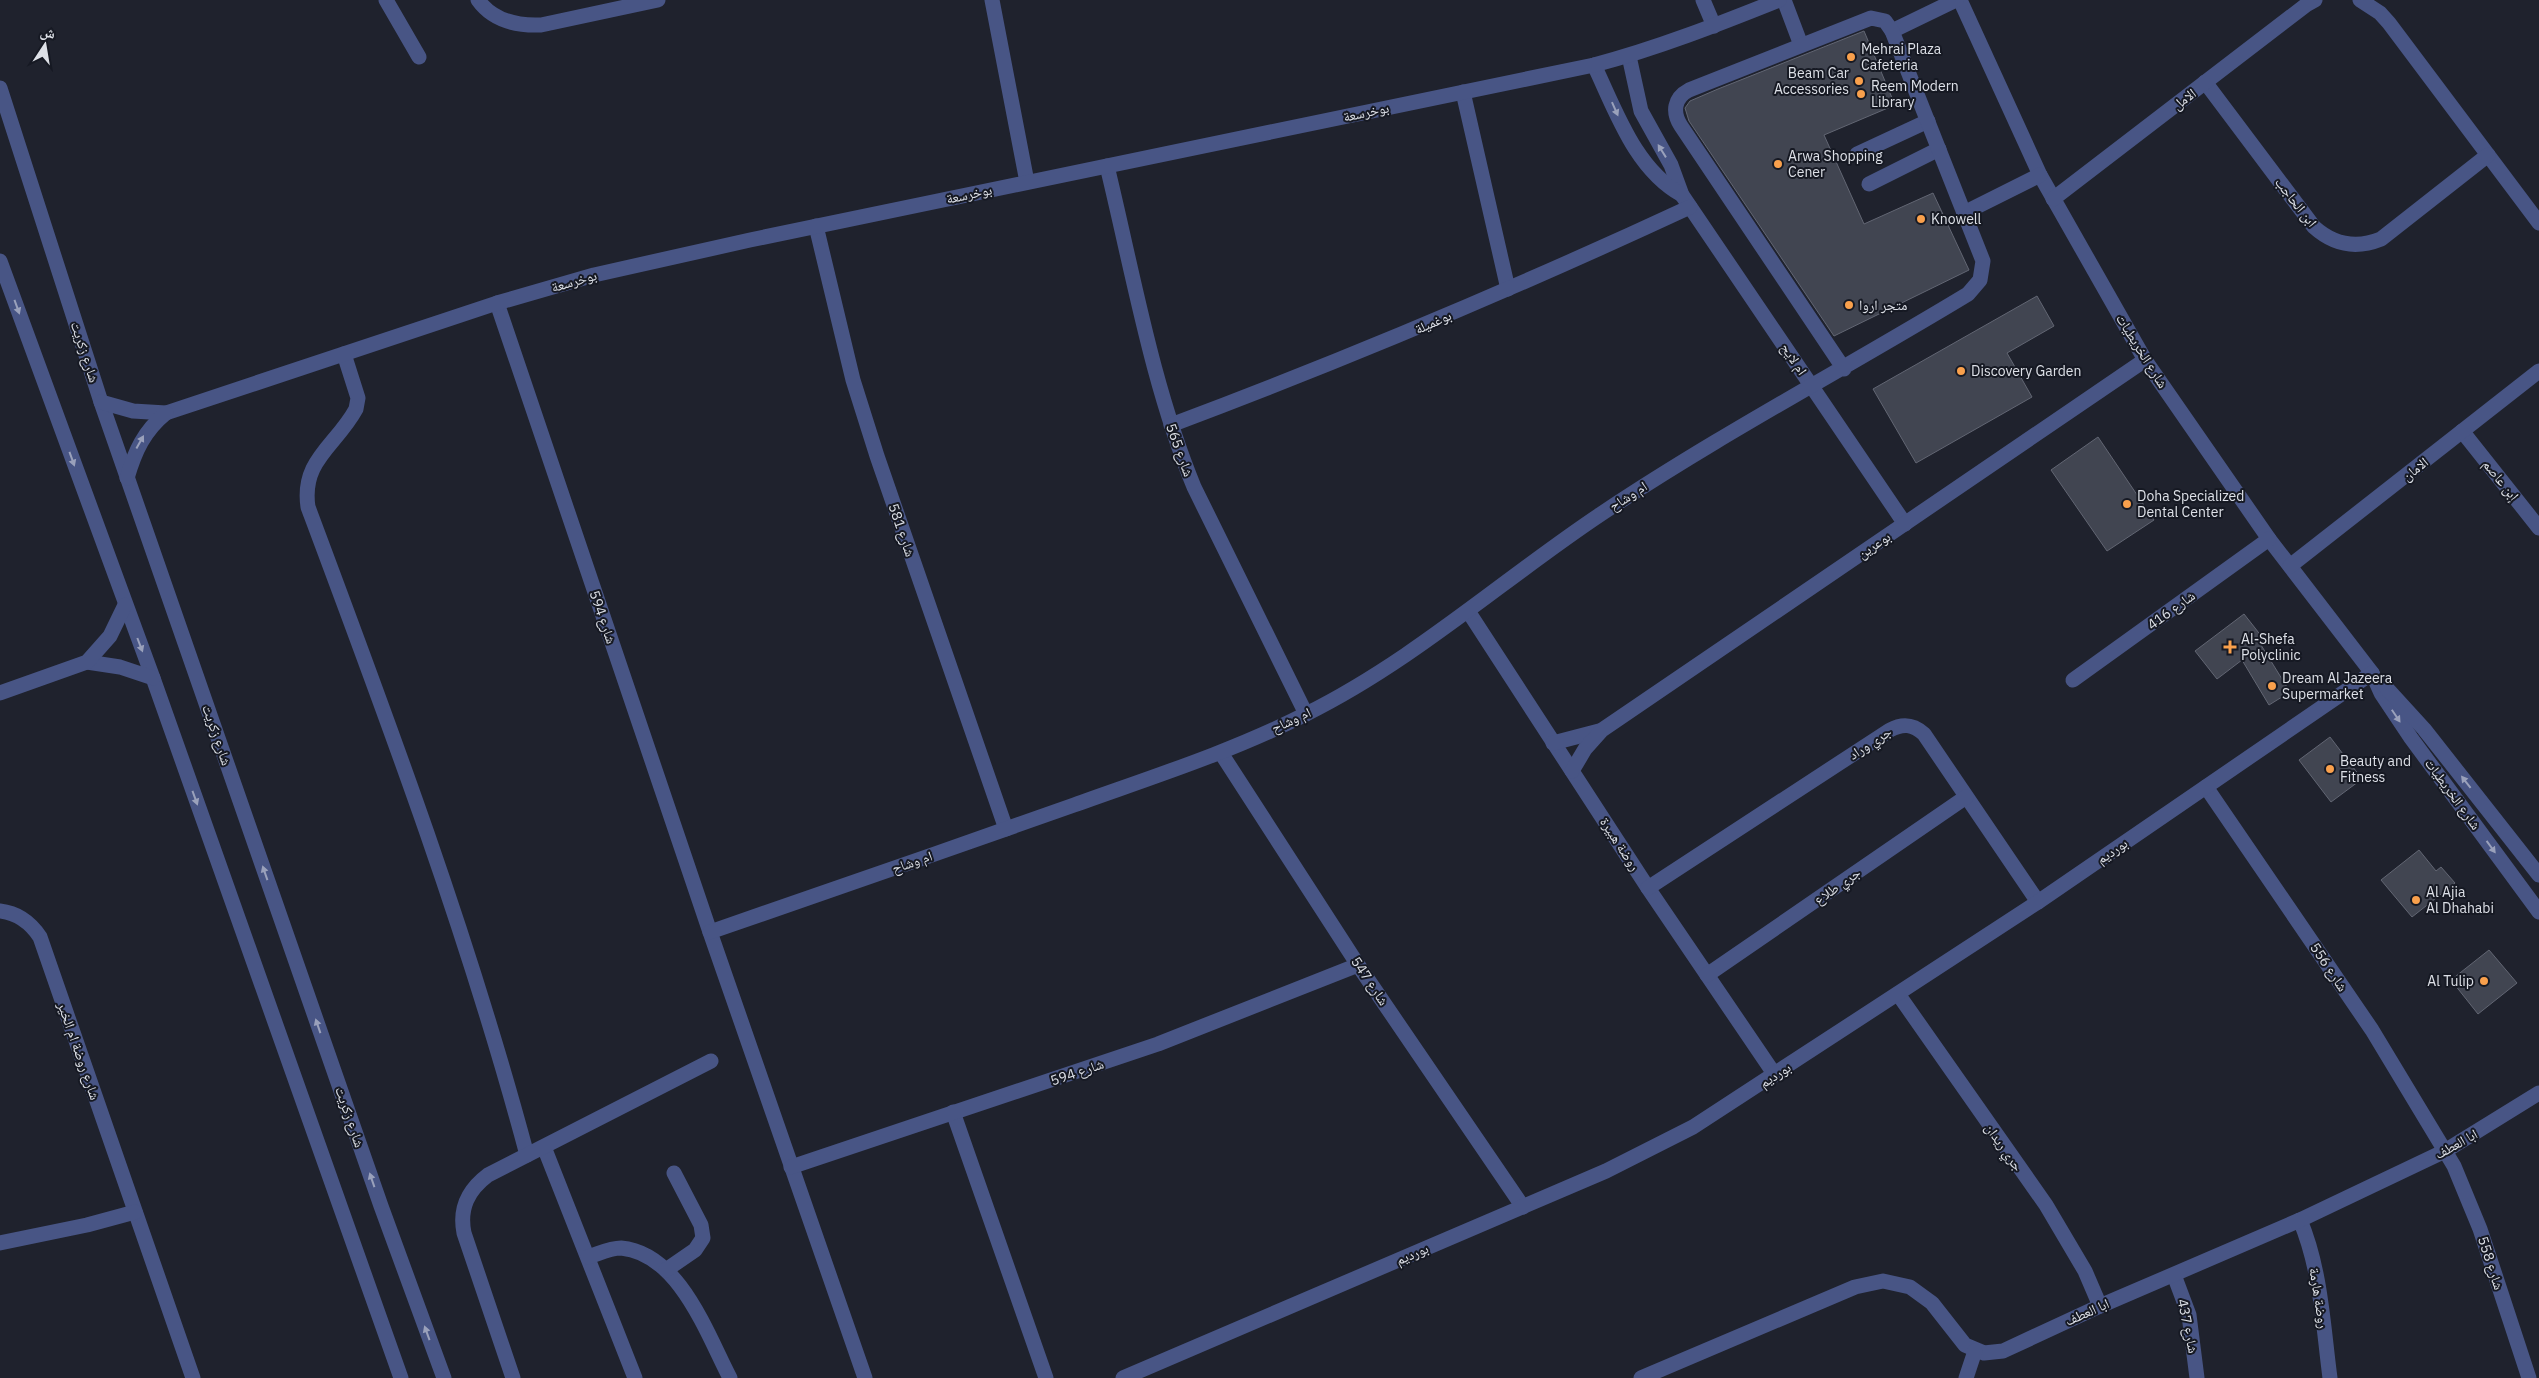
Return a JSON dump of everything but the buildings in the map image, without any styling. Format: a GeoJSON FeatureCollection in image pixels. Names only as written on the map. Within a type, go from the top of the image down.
{"type":"FeatureCollection","features":[{"type":"Feature","properties":{"kind":"street"},"geometry":{"type":"LineString","coordinates":[[386,0],[420,58]]}},
{"type":"Feature","properties":{"kind":"street"},"geometry":{"type":"LineString","coordinates":[[478,0],[494,15],[508,22],[525,26],[541,25],[658,0]]}},
{"type":"Feature","properties":{"kind":"street"},"geometry":{"type":"LineString","coordinates":[[992,0],[1027,182]]}},
{"type":"Feature","properties":{"kind":"street"},"geometry":{"type":"LineString","coordinates":[[1702,0],[1714,26]]}},
{"type":"Feature","properties":{"kind":"street","name":"بوخرسعة"},"geometry":{"type":"LineString","coordinates":[[101,402],[133,411],[166,413],[497,303],[654,260],[1594,65],[1630,56],[1779,0]]}},
{"type":"Feature","properties":{"kind":"street"},"geometry":{"type":"LineString","coordinates":[[1784,0],[1801,45]]}},
{"type":"Feature","properties":{"kind":"street"},"geometry":{"type":"LineString","coordinates":[[1844,368],[1681,126],[1675,112],[1678,99],[1689,90],[1871,18],[1885,22],[1892,31],[1958,0]]}},
{"type":"Feature","properties":{"kind":"street","name":"شارع الخريطيات"},"geometry":{"type":"LineString","coordinates":[[1958,0],[2040,175],[2145,360],[2269,539],[2372,673],[2424,729],[2539,875]]}},
{"type":"Feature","properties":{"kind":"street","name":"الامل"},"geometry":{"type":"LineString","coordinates":[[2053,199],[2306,5],[2316,0]]}},
{"type":"Feature","properties":{"kind":"street"},"geometry":{"type":"LineString","coordinates":[[2360,0],[2380,13],[2389,23],[2539,223]]}},
{"type":"Feature","properties":{"kind":"street","name":"ام وشاح"},"geometry":{"type":"LineString","coordinates":[[710,932],[1006,830],[1221,753],[1306,714],[1389,666],[1468,611],[1532,562],[1636,491],[1735,430],[1812,387],[1968,294],[1980,280],[1983,261],[1892,31]]}},
{"type":"Feature","properties":{"kind":"street","name":"ام لايح"},"geometry":{"type":"LineString","coordinates":[[1630,56],[1641,111],[1671,165],[1686,201],[1905,524]]}},
{"type":"Feature","properties":{"kind":"street","name":"ام لايح"},"geometry":{"type":"LineString","coordinates":[[1594,65],[1632,142],[1662,181],[1686,201]]}},
{"type":"Feature","properties":{"kind":"street","name":"ابن الحاجب"},"geometry":{"type":"LineString","coordinates":[[2205,82],[2314,227],[2330,240],[2340,243],[2361,245],[2381,239],[2488,155]]}},
{"type":"Feature","properties":{"kind":"street","name":"شارع زكريت"},"geometry":{"type":"LineString","coordinates":[[0,88],[127,478],[375,1188],[444,1378]]}},
{"type":"Feature","properties":{"kind":"street"},"geometry":{"type":"LineString","coordinates":[[1464,92],[1508,289]]}},
{"type":"Feature","properties":{"kind":"street"},"geometry":{"type":"LineString","coordinates":[[1857,154],[1928,121]]}},
{"type":"Feature","properties":{"kind":"street"},"geometry":{"type":"LineString","coordinates":[[1869,184],[1939,149]]}},
{"type":"Feature","properties":{"kind":"street","name":"شارع 565"},"geometry":{"type":"LineString","coordinates":[[1107,166],[1171,425],[1194,487],[1306,714]]}},
{"type":"Feature","properties":{"kind":"street"},"geometry":{"type":"LineString","coordinates":[[1964,213],[2040,175]]}},
{"type":"Feature","properties":{"kind":"street","name":"بوغميلة"},"geometry":{"type":"LineString","coordinates":[[1171,425],[1388,341],[1508,289],[1686,201]]}},
{"type":"Feature","properties":{"kind":"street","name":"شارع 581"},"geometry":{"type":"LineString","coordinates":[[816,226],[854,380],[877,456],[1006,830]]}},
{"type":"Feature","properties":{"kind":"street"},"geometry":{"type":"LineString","coordinates":[[0,261],[3,275],[152,678],[400,1378]]}},
{"type":"Feature","properties":{"kind":"street","name":"شارع 594"},"geometry":{"type":"LineString","coordinates":[[497,303],[710,932],[865,1378]]}},
{"type":"Feature","properties":{"kind":"street"},"geometry":{"type":"LineString","coordinates":[[344,354],[358,398],[356,410],[311,470],[306,494],[308,507],[402,760],[463,938],[499,1050],[527,1155]]}},
{"type":"Feature","properties":{"kind":"street","name":"بوعرين"},"geometry":{"type":"LineString","coordinates":[[1572,771],[1585,749],[1602,730],[2145,360]]}},
{"type":"Feature","properties":{"kind":"street","name":"الامان"},"geometry":{"type":"LineString","coordinates":[[2290,566],[2539,371]]}},
{"type":"Feature","properties":{"kind":"street","name":"بوخرسعة"},"geometry":{"type":"LineString","coordinates":[[127,478],[136,448],[144,434],[166,413]]}},
{"type":"Feature","properties":{"kind":"street","name":"إبن عاصم"},"geometry":{"type":"LineString","coordinates":[[2462,431],[2539,528]]}},
{"type":"Feature","properties":{"kind":"street","name":"شارع 416"},"geometry":{"type":"LineString","coordinates":[[2073,680],[2269,539]]}},
{"type":"Feature","properties":{"kind":"street"},"geometry":{"type":"LineString","coordinates":[[87,662],[110,636],[125,606]]}},
{"type":"Feature","properties":{"kind":"street","name":"روضة هبيرة"},"geometry":{"type":"LineString","coordinates":[[1468,611],[1648,888],[1775,1075]]}},
{"type":"Feature","properties":{"kind":"street"},"geometry":{"type":"LineString","coordinates":[[0,693],[87,662],[120,667],[152,678]]}},
{"type":"Feature","properties":{"kind":"street","name":"شارع الخريطيات"},"geometry":{"type":"LineString","coordinates":[[2372,673],[2381,693],[2411,738],[2539,912]]}},
{"type":"Feature","properties":{"kind":"street","name":"بورديم"},"geometry":{"type":"LineString","coordinates":[[1123,1378],[1606,1171],[1693,1127],[2038,902],[2372,673]]}},
{"type":"Feature","properties":{"kind":"street","name":"جري وراد"},"geometry":{"type":"LineString","coordinates":[[1648,888],[1897,726],[1911,726],[1924,734],[2038,902]]}},
{"type":"Feature","properties":{"kind":"street","name":"بوعرين"},"geometry":{"type":"LineString","coordinates":[[1554,743],[1602,730]]}},
{"type":"Feature","properties":{"kind":"street","name":"شارع 547"},"geometry":{"type":"LineString","coordinates":[[1221,753],[1358,965],[1522,1207]]}},
{"type":"Feature","properties":{"kind":"street","name":"شارع 556"},"geometry":{"type":"LineString","coordinates":[[2206,787],[2372,1030],[2446,1151]]}},
{"type":"Feature","properties":{"kind":"street","name":"جري طلاع"},"geometry":{"type":"LineString","coordinates":[[1707,975],[1966,796]]}},
{"type":"Feature","properties":{"kind":"street","name":"شارع روضة ام الخير"},"geometry":{"type":"LineString","coordinates":[[0,911],[9,912],[27,921],[40,937],[193,1378]]}},
{"type":"Feature","properties":{"kind":"street","name":"شارع 594"},"geometry":{"type":"LineString","coordinates":[[791,1167],[1158,1044],[1358,965]]}},
{"type":"Feature","properties":{"kind":"street","name":"جري ريدان"},"geometry":{"type":"LineString","coordinates":[[1898,994],[2067,1237],[2100,1306]]}},
{"type":"Feature","properties":{"kind":"street"},"geometry":{"type":"LineString","coordinates":[[514,1378],[464,1233],[462,1216],[466,1200],[479,1182],[544,1146],[711,1061]]}},
{"type":"Feature","properties":{"kind":"street","name":"ابا العطف"},"geometry":{"type":"LineString","coordinates":[[1975,1350],[1984,1353],[2003,1350],[2300,1220],[2446,1151],[2539,1093]]}},
{"type":"Feature","properties":{"kind":"street"},"geometry":{"type":"LineString","coordinates":[[953,1112],[1046,1378]]}},
{"type":"Feature","properties":{"kind":"street"},"geometry":{"type":"LineString","coordinates":[[544,1146],[635,1378]]}},
{"type":"Feature","properties":{"kind":"street","name":"شارع 558"},"geometry":{"type":"LineString","coordinates":[[2446,1151],[2472,1208],[2529,1378]]}},
{"type":"Feature","properties":{"kind":"street"},"geometry":{"type":"LineString","coordinates":[[666,1270],[695,1250],[703,1238],[701,1225],[674,1173]]}},
{"type":"Feature","properties":{"kind":"street"},"geometry":{"type":"LineString","coordinates":[[0,1243],[87,1225],[135,1212]]}},
{"type":"Feature","properties":{"kind":"street","name":"روضة هارمة"},"geometry":{"type":"LineString","coordinates":[[2300,1220],[2311,1249],[2317,1278],[2330,1378]]}},
{"type":"Feature","properties":{"kind":"street"},"geometry":{"type":"LineString","coordinates":[[588,1258],[621,1248],[639,1254],[666,1270],[687,1294],[730,1378]]}},
{"type":"Feature","properties":{"kind":"street","name":"شارع 437"},"geometry":{"type":"LineString","coordinates":[[2174,1275],[2188,1315],[2197,1378]]}},
{"type":"Feature","properties":{"kind":"street"},"geometry":{"type":"LineString","coordinates":[[1641,1378],[1855,1287],[1883,1280],[1910,1287],[1922,1294],[1932,1303],[1961,1341],[1975,1350],[1966,1378]]}},
{"type":"Feature","properties":{"kind":"place","name":"Mehrai Plaza Cafeteria"},"geometry":{"type":"Point","coordinates":[1851,57]}},
{"type":"Feature","properties":{"kind":"place","name":"Beam Car Accessories"},"geometry":{"type":"Point","coordinates":[1859,81]}},
{"type":"Feature","properties":{"kind":"place","name":"Reem Modern Library"},"geometry":{"type":"Point","coordinates":[1861,94]}},
{"type":"Feature","properties":{"kind":"place","name":"Arwa Shopping Cener"},"geometry":{"type":"Point","coordinates":[1778,164]}},
{"type":"Feature","properties":{"kind":"place","name":"Knowell"},"geometry":{"type":"Point","coordinates":[1921,219]}},
{"type":"Feature","properties":{"kind":"place","name":"متجر اروا"},"geometry":{"type":"Point","coordinates":[1849,305]}},
{"type":"Feature","properties":{"kind":"place","name":"Discovery Garden"},"geometry":{"type":"Point","coordinates":[1961,371]}},
{"type":"Feature","properties":{"kind":"place","name":"Doha Specialized Dental Center"},"geometry":{"type":"Point","coordinates":[2127,504]}},
{"type":"Feature","properties":{"kind":"place","name":"Al-Shefa Polyclinic"},"geometry":{"type":"Point","coordinates":[2230,647]}},
{"type":"Feature","properties":{"kind":"place","name":"Dream Al Jazeera Supermarket"},"geometry":{"type":"Point","coordinates":[2272,686]}},
{"type":"Feature","properties":{"kind":"place","name":"Beauty and Fitness"},"geometry":{"type":"Point","coordinates":[2330,769]}},
{"type":"Feature","properties":{"kind":"place","name":"Al Ajia Al Dhahabi"},"geometry":{"type":"Point","coordinates":[2416,900]}},
{"type":"Feature","properties":{"kind":"place","name":"Al Tulip"},"geometry":{"type":"Point","coordinates":[2484,981]}}]}
